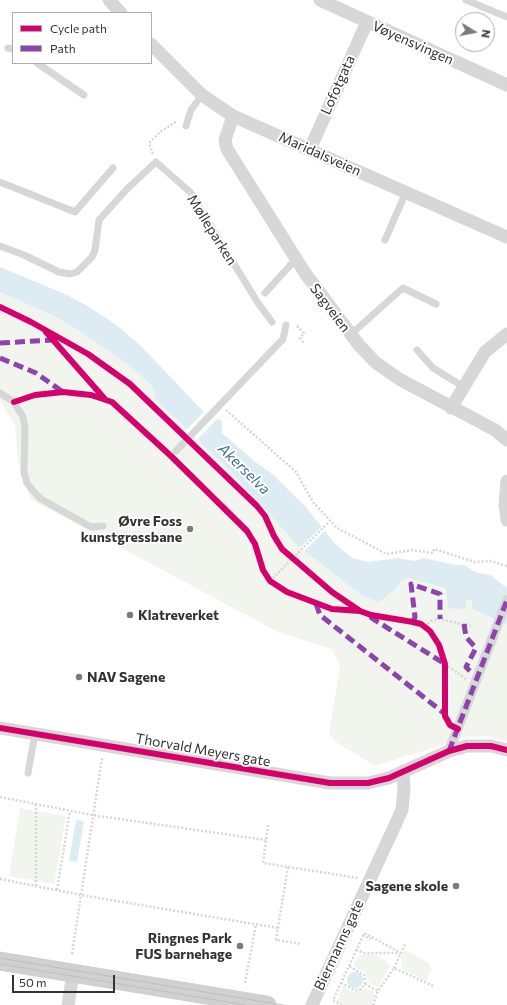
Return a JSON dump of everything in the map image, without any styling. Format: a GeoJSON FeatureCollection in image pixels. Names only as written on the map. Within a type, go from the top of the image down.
{"type":"FeatureCollection","features":[{"type":"Feature","properties":{"kind":"main road"},"geometry":{"type":"LineString","coordinates":[[0,961],[267,1005]]}},
{"type":"Feature","properties":{"kind":"street"},"geometry":{"type":"LineString","coordinates":[[109,0],[120,12]]}},
{"type":"Feature","properties":{"kind":"street","name":"Vøyensvingen"},"geometry":{"type":"LineString","coordinates":[[320,0],[507,85]]}},
{"type":"Feature","properties":{"kind":"street","name":"Lofotgata"},"geometry":{"type":"LineString","coordinates":[[310,149],[367,22]]}},
{"type":"Feature","properties":{"kind":"street","name":"Maridalsveien"},"geometry":{"type":"LineString","coordinates":[[152,45],[202,95],[233,116],[507,237]]}},
{"type":"Feature","properties":{"kind":"street","name":"Sagveien"},"geometry":{"type":"LineString","coordinates":[[233,116],[225,140],[227,149],[296,259],[350,335],[367,354],[384,369],[451,408],[495,430],[507,440]]}},
{"type":"Feature","properties":{"kind":"street"},"geometry":{"type":"LineString","coordinates":[[451,408],[485,352],[507,335]]}},
{"type":"Feature","properties":{"kind":"street"},"geometry":{"type":"LineString","coordinates":[[507,481],[505,505],[507,520]]}},
{"type":"Feature","properties":{"kind":"street"},"geometry":{"type":"LineString","coordinates":[[449,751],[507,600]]}},
{"type":"Feature","properties":{"kind":"street","name":"Thorvald Meyers gate"},"geometry":{"type":"LineString","coordinates":[[0,728],[330,784],[368,783],[403,774],[449,751],[474,746],[492,746],[507,750]]}},
{"type":"Feature","properties":{"kind":"street","name":"Biermanns gate"},"geometry":{"type":"LineString","coordinates":[[312,1005],[402,810],[404,788],[403,774]]}},
{"type":"Feature","properties":{"kind":"street"},"geometry":{"type":"LineString","coordinates":[[68,1004],[73,973]]}},
{"type":"Feature","properties":{"kind":"lane"},"geometry":{"type":"LineString","coordinates":[[466,0],[507,17]]}},
{"type":"Feature","properties":{"kind":"lane"},"geometry":{"type":"LineString","coordinates":[[38,64],[84,95]]}},
{"type":"Feature","properties":{"kind":"lane"},"geometry":{"type":"LineString","coordinates":[[186,126],[191,110],[202,95]]}},
{"type":"Feature","properties":{"kind":"lane","name":"Mølleparken"},"geometry":{"type":"LineString","coordinates":[[0,246],[24,255],[59,272],[70,274],[77,272],[92,257],[95,250],[99,220],[127,189],[156,162],[190,192],[258,303],[272,322]]}},
{"type":"Feature","properties":{"kind":"lane"},"geometry":{"type":"LineString","coordinates":[[0,182],[75,212],[113,168]]}},
{"type":"Feature","properties":{"kind":"lane"},"geometry":{"type":"LineString","coordinates":[[385,240],[406,192]]}},
{"type":"Feature","properties":{"kind":"lane"},"geometry":{"type":"LineString","coordinates":[[265,293],[296,259]]}},
{"type":"Feature","properties":{"kind":"lane","name":"Mølleparken"},"geometry":{"type":"LineString","coordinates":[[245,282],[256,288]]}},
{"type":"Feature","properties":{"kind":"lane"},"geometry":{"type":"LineString","coordinates":[[350,335],[403,288],[436,304]]}},
{"type":"Feature","properties":{"kind":"lane"},"geometry":{"type":"LineString","coordinates":[[176,451],[283,339],[286,325]]}},
{"type":"Feature","properties":{"kind":"lane"},"geometry":{"type":"LineString","coordinates":[[417,350],[433,368],[464,387]]}},
{"type":"Feature","properties":{"kind":"lane"},"geometry":{"type":"LineString","coordinates":[[0,393],[14,402],[23,417],[25,428],[24,472],[27,483],[33,491],[41,499],[92,527],[103,526]]}},
{"type":"Feature","properties":{"kind":"lane"},"geometry":{"type":"LineString","coordinates":[[28,773],[35,734]]}},
{"type":"Feature","properties":{"kind":"path"},"geometry":{"type":"LineString","coordinates":[[149,143],[170,125]]}},
{"type":"Feature","properties":{"kind":"path"},"geometry":{"type":"LineString","coordinates":[[297,326],[304,333],[300,338],[304,343]]}},
{"type":"Feature","properties":{"kind":"path"},"geometry":{"type":"LineString","coordinates":[[220,405],[296,472],[313,502],[337,528],[384,553],[412,550],[433,553],[434,549],[475,562],[491,562],[507,566]]}},
{"type":"Feature","properties":{"kind":"path"},"geometry":{"type":"LineString","coordinates":[[266,576],[272,583],[292,558],[330,522]]}},
{"type":"Feature","properties":{"kind":"path"},"geometry":{"type":"LineString","coordinates":[[425,627],[431,621],[440,619],[471,626]]}},
{"type":"Feature","properties":{"kind":"path"},"geometry":{"type":"LineString","coordinates":[[444,662],[468,680],[476,683]]}},
{"type":"Feature","properties":{"kind":"path"},"geometry":{"type":"LineString","coordinates":[[444,662],[446,672]]}},
{"type":"Feature","properties":{"kind":"path"},"geometry":{"type":"LineString","coordinates":[[72,954],[92,815],[104,746]]}},
{"type":"Feature","properties":{"kind":"path"},"geometry":{"type":"LineString","coordinates":[[0,797],[92,815],[266,840]]}},
{"type":"Feature","properties":{"kind":"path"},"geometry":{"type":"LineString","coordinates":[[36,804],[36,886]]}},
{"type":"Feature","properties":{"kind":"path"},"geometry":{"type":"LineString","coordinates":[[57,890],[70,811]]}},
{"type":"Feature","properties":{"kind":"path"},"geometry":{"type":"LineString","coordinates":[[268,825],[263,863],[360,879]]}},
{"type":"Feature","properties":{"kind":"path"},"geometry":{"type":"LineString","coordinates":[[288,867],[276,940],[301,944]]}},
{"type":"Feature","properties":{"kind":"path"},"geometry":{"type":"LineString","coordinates":[[0,879],[81,895],[278,928]]}},
{"type":"Feature","properties":{"kind":"path"},"geometry":{"type":"LineString","coordinates":[[244,983],[256,924]]}},
{"type":"Feature","properties":{"kind":"path"},"geometry":{"type":"LineString","coordinates":[[342,1005],[333,1000],[364,933],[401,953]]}},
{"type":"Feature","properties":{"kind":"path"},"geometry":{"type":"LineString","coordinates":[[363,936],[371,940]]}},
{"type":"Feature","properties":{"kind":"path"},"geometry":{"type":"LineString","coordinates":[[373,1005],[378,991],[394,968],[405,944]]}},
{"type":"Feature","properties":{"kind":"path"},"geometry":{"type":"LineString","coordinates":[[356,950],[364,953],[401,953]]}},
{"type":"Feature","properties":{"kind":"path"},"geometry":{"type":"LineString","coordinates":[[349,966],[364,975],[365,984]]}},
{"type":"Feature","properties":{"kind":"path"},"geometry":{"type":"LineString","coordinates":[[394,968],[433,986]]}},
{"type":"Feature","properties":{"kind":"path"},"geometry":{"type":"LineString","coordinates":[[341,983],[355,990],[365,984]]}},
{"type":"Feature","properties":{"kind":"path"},"geometry":{"type":"LineString","coordinates":[[365,984],[378,991]]}},
{"type":"Feature","properties":{"kind":"shaded area"},"geometry":{"type":"Polygon","coordinates":[[[0,292],[50,314],[80,331],[129,365],[153,387],[156,400],[229,470],[298,546],[364,597],[379,602],[396,590],[404,579],[408,578],[447,588],[464,601],[464,599],[473,600],[472,609],[507,625],[507,741],[484,736],[467,737],[375,766],[336,742],[329,733],[340,666],[332,649],[278,632],[30,499],[18,459],[15,426],[0,400],[0,292]]]}},
{"type":"Feature","properties":{"kind":"shaded area"},"geometry":{"type":"Polygon","coordinates":[[[20,808],[66,816],[54,884],[9,876],[20,808]]]}},
{"type":"Feature","properties":{"kind":"shaded area"},"geometry":{"type":"Polygon","coordinates":[[[404,949],[429,963],[431,970],[426,981],[402,969],[401,956],[404,949]]]}},
{"type":"Feature","properties":{"kind":"shaded area"},"geometry":{"type":"Polygon","coordinates":[[[373,954],[386,961],[390,966],[377,987],[369,983],[365,972],[354,966],[356,959],[360,955],[373,954]]]}},
{"type":"Feature","properties":{"kind":"shaded area"},"geometry":{"type":"Polygon","coordinates":[[[343,986],[353,992],[366,988],[374,992],[375,996],[371,1005],[344,1005],[337,1001],[343,986]]]}},
{"type":"Feature","properties":{"kind":"water","name":"Akerselva"},"geometry":{"type":"Polygon","coordinates":[[[0,267],[65,294],[86,305],[115,324],[139,344],[203,411],[222,421],[222,433],[254,461],[271,473],[305,506],[336,545],[352,558],[368,562],[398,558],[414,561],[423,558],[456,565],[464,565],[477,573],[490,575],[507,588],[507,625],[472,609],[472,600],[464,600],[466,601],[466,609],[448,608],[446,588],[408,578],[404,579],[395,590],[379,602],[364,597],[298,546],[229,470],[156,400],[153,387],[129,365],[80,331],[50,314],[0,292],[0,267]]]}},
{"type":"Feature","properties":{"kind":"water"},"geometry":{"type":"Polygon","coordinates":[[[76,820],[84,821],[77,862],[69,861],[76,820]]]}},
{"type":"Feature","properties":{"kind":"water"},"geometry":{"type":"Polygon","coordinates":[[[355,972],[362,977],[363,980],[358,987],[355,988],[348,983],[347,980],[352,973],[355,972]]]}},
{"type":"Feature","properties":{"kind":"pier"},"geometry":{"type":"Polygon","coordinates":[[[206,410],[219,417],[196,441],[185,431],[206,410]]]}},
{"type":"Feature","properties":{"kind":"pier"},"geometry":{"type":"Polygon","coordinates":[[[322,526],[326,530],[303,552],[299,549],[322,526]]]}},
{"type":"Feature","properties":{"kind":"tram line"},"geometry":{"type":"LineString","coordinates":[[0,958],[283,1005]]}},
{"type":"Feature","properties":{"kind":"tram line"},"geometry":{"type":"LineString","coordinates":[[0,964],[245,1005]]}},
{"type":"Feature","properties":{"kind":"marked path"},"geometry":{"type":"LineString","coordinates":[[0,343],[52,340]]}},
{"type":"Feature","properties":{"kind":"marked path"},"geometry":{"type":"LineString","coordinates":[[0,358],[36,373],[63,392]]}},
{"type":"Feature","properties":{"kind":"marked path"},"geometry":{"type":"LineString","coordinates":[[413,622],[415,617],[411,584],[440,594],[440,619]]}},
{"type":"Feature","properties":{"kind":"marked path"},"geometry":{"type":"LineString","coordinates":[[449,751],[507,600]]}},
{"type":"Feature","properties":{"kind":"marked path"},"geometry":{"type":"LineString","coordinates":[[316,604],[320,615],[445,714]]}},
{"type":"Feature","properties":{"kind":"marked path"},"geometry":{"type":"LineString","coordinates":[[370,617],[445,664]]}},
{"type":"Feature","properties":{"kind":"marked path"},"geometry":{"type":"LineString","coordinates":[[464,624],[466,637],[476,648],[466,667],[473,674]]}},
{"type":"Feature","properties":{"kind":"cycle path"},"geometry":{"type":"LineString","coordinates":[[0,307],[31,322],[88,354],[130,384],[257,506],[265,516],[282,549],[332,592],[360,611],[371,615],[421,624],[430,631],[439,645],[445,664],[445,716],[450,725],[458,729]]}},
{"type":"Feature","properties":{"kind":"cycle path"},"geometry":{"type":"LineString","coordinates":[[46,332],[104,398]]}},
{"type":"Feature","properties":{"kind":"cycle path"},"geometry":{"type":"LineString","coordinates":[[14,402],[35,395],[63,392],[91,395],[112,402],[172,457],[247,531],[255,544],[263,570],[270,581],[287,592],[332,609],[360,611]]}},
{"type":"Feature","properties":{"kind":"cycle path"},"geometry":{"type":"LineString","coordinates":[[0,728],[330,783],[368,783],[389,778],[449,751],[467,746],[491,746],[507,750]]}},
{"type":"Feature","properties":{"kind":"place","name":"Øvre Foss kunstgressbane"},"geometry":{"type":"Point","coordinates":[190,529]}},
{"type":"Feature","properties":{"kind":"place","name":"Klatreverket"},"geometry":{"type":"Point","coordinates":[130,615]}},
{"type":"Feature","properties":{"kind":"place","name":"NAV Sagene"},"geometry":{"type":"Point","coordinates":[79,677]}},
{"type":"Feature","properties":{"kind":"place","name":"Sagene skole"},"geometry":{"type":"Point","coordinates":[456,886]}},
{"type":"Feature","properties":{"kind":"place","name":"Ringnes Park FUS barnehage"},"geometry":{"type":"Point","coordinates":[240,946]}}]}
